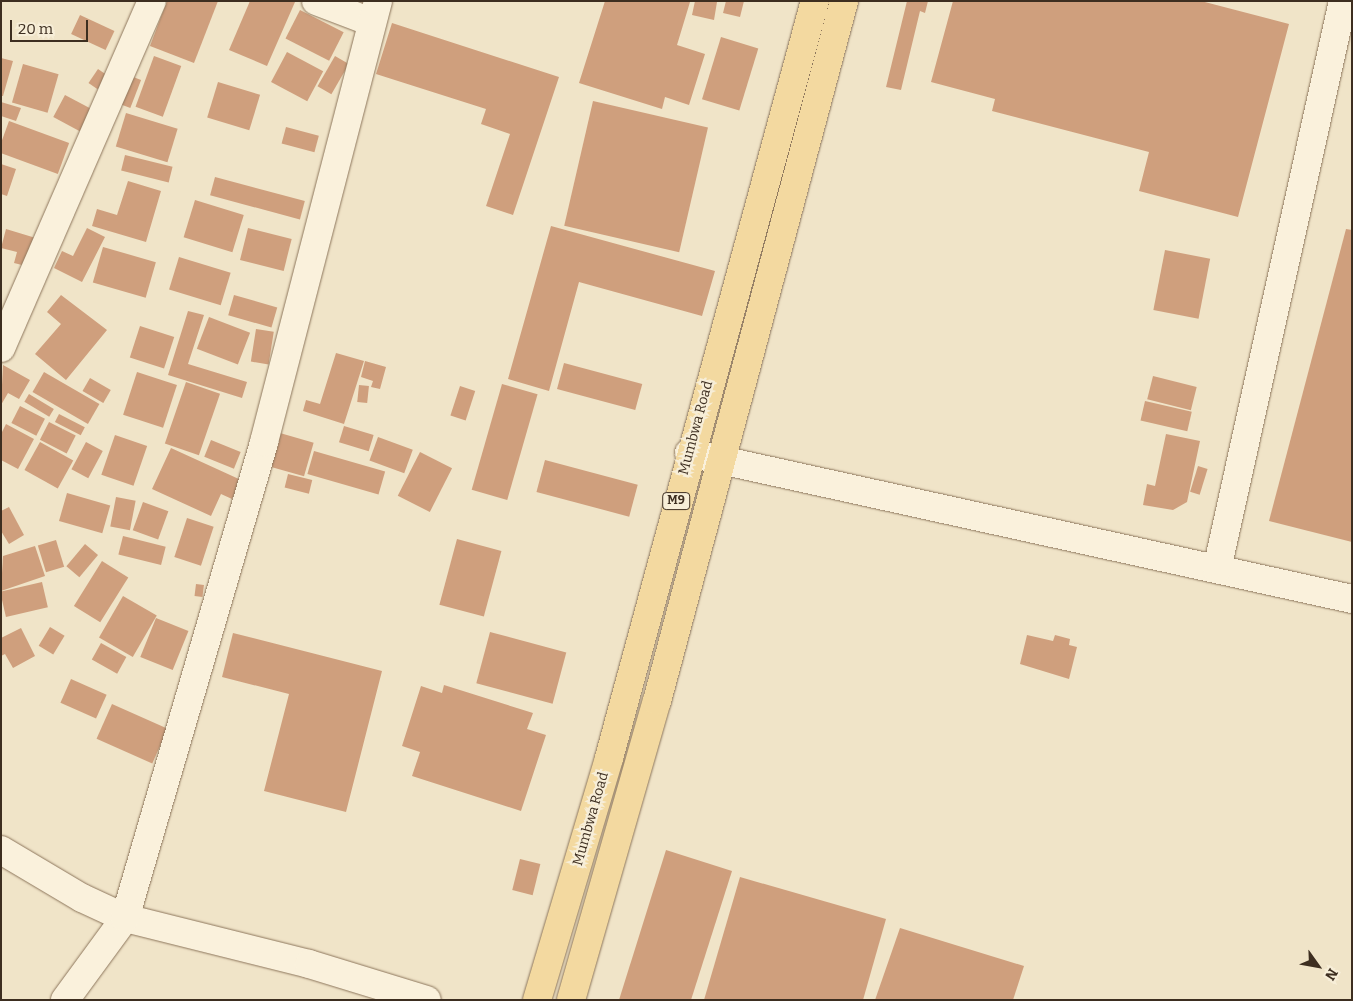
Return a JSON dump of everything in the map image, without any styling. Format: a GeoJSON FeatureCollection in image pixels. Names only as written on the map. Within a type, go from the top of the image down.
{"type":"FeatureCollection","features":[{"type":"Feature","properties":{"kind":"main road","name":"Mumbwa Road"},"geometry":{"type":"LineString","coordinates":[[537,1000],[609,758],[689,453],[815,1]]}},
{"type":"Feature","properties":{"kind":"main road","name":"M9"},"geometry":{"type":"LineString","coordinates":[[570,1000],[657,701],[720,459],[844,1]]}},
{"type":"Feature","properties":{"kind":"street"},"geometry":{"type":"LineString","coordinates":[[1,348],[152,1]]}},
{"type":"Feature","properties":{"kind":"street"},"geometry":{"type":"LineString","coordinates":[[65,1000],[125,918],[264,442],[374,12],[316,1]]}},
{"type":"Feature","properties":{"kind":"street"},"geometry":{"type":"LineString","coordinates":[[1217,569],[1343,1]]}},
{"type":"Feature","properties":{"kind":"street"},"geometry":{"type":"LineString","coordinates":[[689,453],[1352,600]]}},
{"type":"Feature","properties":{"kind":"street"},"geometry":{"type":"LineString","coordinates":[[1,850],[82,898],[125,918],[309,964],[427,1000]]}},
{"type":"Feature","properties":{"kind":"building"},"geometry":{"type":"Polygon","coordinates":[[[167,1],[218,1],[194,63],[150,46],[167,1]]]}},
{"type":"Feature","properties":{"kind":"building"},"geometry":{"type":"Polygon","coordinates":[[[250,1],[295,2],[267,66],[229,50],[250,1]]]}},
{"type":"Feature","properties":{"kind":"building"},"geometry":{"type":"Polygon","coordinates":[[[605,1],[690,2],[677,45],[705,54],[689,105],[665,97],[662,109],[579,83],[605,1]]]}},
{"type":"Feature","properties":{"kind":"building"},"geometry":{"type":"Polygon","coordinates":[[[695,1],[717,2],[714,20],[692,15],[695,1]]]}},
{"type":"Feature","properties":{"kind":"building"},"geometry":{"type":"Polygon","coordinates":[[[726,1],[744,1],[740,17],[723,13],[726,1]]]}},
{"type":"Feature","properties":{"kind":"building"},"geometry":{"type":"Polygon","coordinates":[[[907,1],[928,1],[925,13],[920,11],[901,90],[886,87],[907,1]]]}},
{"type":"Feature","properties":{"kind":"building"},"geometry":{"type":"Polygon","coordinates":[[[953,1],[1201,1],[1289,24],[1238,217],[1139,191],[1149,152],[992,111],[995,99],[931,82],[953,1]]]}},
{"type":"Feature","properties":{"kind":"building"},"geometry":{"type":"Polygon","coordinates":[[[300,10],[344,32],[329,61],[285,39],[300,10]]]}},
{"type":"Feature","properties":{"kind":"building"},"geometry":{"type":"Polygon","coordinates":[[[80,15],[114,31],[106,50],[71,34],[80,15]]]}},
{"type":"Feature","properties":{"kind":"building"},"geometry":{"type":"Polygon","coordinates":[[[392,23],[559,77],[513,215],[486,206],[510,134],[481,124],[486,109],[376,74],[392,23]]]}},
{"type":"Feature","properties":{"kind":"building"},"geometry":{"type":"Polygon","coordinates":[[[721,37],[758,48],[739,111],[702,99],[721,37]]]}},
{"type":"Feature","properties":{"kind":"building"},"geometry":{"type":"Polygon","coordinates":[[[287,52],[323,71],[307,101],[271,82],[287,52]]]}},
{"type":"Feature","properties":{"kind":"building"},"geometry":{"type":"Polygon","coordinates":[[[154,56],[181,66],[163,117],[136,107],[154,56]]]}},
{"type":"Feature","properties":{"kind":"building"},"geometry":{"type":"Polygon","coordinates":[[[335,56],[349,64],[331,94],[318,86],[335,56]]]}},
{"type":"Feature","properties":{"kind":"building"},"geometry":{"type":"Polygon","coordinates":[[[1,58],[13,61],[3,96],[1,96],[1,58]]]}},
{"type":"Feature","properties":{"kind":"building"},"geometry":{"type":"Polygon","coordinates":[[[23,64],[59,74],[48,113],[12,102],[23,64]]]}},
{"type":"Feature","properties":{"kind":"building"},"geometry":{"type":"Polygon","coordinates":[[[98,69],[107,75],[98,89],[88,83],[98,69]]]}},
{"type":"Feature","properties":{"kind":"building"},"geometry":{"type":"Polygon","coordinates":[[[128,75],[141,80],[130,108],[117,103],[128,75]]]}},
{"type":"Feature","properties":{"kind":"building"},"geometry":{"type":"Polygon","coordinates":[[[218,82],[260,95],[249,130],[207,117],[218,82]]]}},
{"type":"Feature","properties":{"kind":"building"},"geometry":{"type":"Polygon","coordinates":[[[65,95],[91,109],[80,131],[53,117],[65,95]]]}},
{"type":"Feature","properties":{"kind":"building"},"geometry":{"type":"Polygon","coordinates":[[[593,101],[708,128],[679,252],[564,226],[593,101]]]}},
{"type":"Feature","properties":{"kind":"building"},"geometry":{"type":"Polygon","coordinates":[[[1,102],[21,108],[16,121],[1,116],[1,102]]]}},
{"type":"Feature","properties":{"kind":"building"},"geometry":{"type":"Polygon","coordinates":[[[126,113],[178,129],[167,162],[116,146],[126,113]]]}},
{"type":"Feature","properties":{"kind":"building"},"geometry":{"type":"Polygon","coordinates":[[[9,121],[69,143],[58,174],[1,153],[1,143],[9,121]]]}},
{"type":"Feature","properties":{"kind":"building"},"geometry":{"type":"Polygon","coordinates":[[[286,127],[319,136],[314,152],[282,143],[286,127]]]}},
{"type":"Feature","properties":{"kind":"building"},"geometry":{"type":"Polygon","coordinates":[[[125,155],[173,167],[169,182],[121,171],[125,155]]]}},
{"type":"Feature","properties":{"kind":"building"},"geometry":{"type":"Polygon","coordinates":[[[1,164],[16,169],[7,196],[1,194],[1,164]]]}},
{"type":"Feature","properties":{"kind":"building"},"geometry":{"type":"Polygon","coordinates":[[[215,177],[305,201],[300,219],[210,195],[215,177]]]}},
{"type":"Feature","properties":{"kind":"building"},"geometry":{"type":"Polygon","coordinates":[[[128,181],[161,191],[146,242],[92,226],[97,209],[117,215],[128,181]]]}},
{"type":"Feature","properties":{"kind":"building"},"geometry":{"type":"Polygon","coordinates":[[[195,200],[244,215],[232,252],[184,237],[195,200]]]}},
{"type":"Feature","properties":{"kind":"building"},"geometry":{"type":"Polygon","coordinates":[[[551,226],[715,271],[702,316],[579,282],[549,391],[508,379],[551,226]]]}},
{"type":"Feature","properties":{"kind":"building"},"geometry":{"type":"Polygon","coordinates":[[[87,228],[105,237],[82,282],[54,268],[62,251],[73,256],[87,228]]]}},
{"type":"Feature","properties":{"kind":"building"},"geometry":{"type":"Polygon","coordinates":[[[248,228],[292,239],[284,271],[240,260],[248,228]]]}},
{"type":"Feature","properties":{"kind":"building"},"geometry":{"type":"Polygon","coordinates":[[[6,229],[39,239],[30,267],[14,263],[17,252],[1,248],[6,229]]]}},
{"type":"Feature","properties":{"kind":"building"},"geometry":{"type":"Polygon","coordinates":[[[1346,229],[1352,230],[1352,542],[1269,521],[1346,229]]]}},
{"type":"Feature","properties":{"kind":"building"},"geometry":{"type":"Polygon","coordinates":[[[103,247],[156,262],[146,298],[93,283],[103,247]]]}},
{"type":"Feature","properties":{"kind":"building"},"geometry":{"type":"Polygon","coordinates":[[[1165,250],[1210,259],[1199,319],[1153,310],[1165,250]]]}},
{"type":"Feature","properties":{"kind":"building"},"geometry":{"type":"Polygon","coordinates":[[[179,257],[231,273],[221,305],[169,290],[179,257]]]}},
{"type":"Feature","properties":{"kind":"building"},"geometry":{"type":"Polygon","coordinates":[[[61,295],[107,330],[66,380],[35,354],[61,324],[47,312],[61,295]]]}},
{"type":"Feature","properties":{"kind":"building"},"geometry":{"type":"Polygon","coordinates":[[[234,295],[277,307],[271,328],[228,315],[234,295]]]}},
{"type":"Feature","properties":{"kind":"building"},"geometry":{"type":"Polygon","coordinates":[[[188,311],[204,315],[188,364],[247,382],[242,398],[168,375],[188,311]]]}},
{"type":"Feature","properties":{"kind":"building"},"geometry":{"type":"Polygon","coordinates":[[[209,317],[250,333],[238,365],[197,349],[209,317]]]}},
{"type":"Feature","properties":{"kind":"building"},"geometry":{"type":"Polygon","coordinates":[[[140,326],[174,337],[164,369],[130,357],[140,326]]]}},
{"type":"Feature","properties":{"kind":"building"},"geometry":{"type":"Polygon","coordinates":[[[256,329],[274,332],[269,364],[251,362],[256,329]]]}},
{"type":"Feature","properties":{"kind":"building"},"geometry":{"type":"Polygon","coordinates":[[[336,353],[364,361],[344,424],[303,411],[306,400],[320,404],[336,353]]]}},
{"type":"Feature","properties":{"kind":"building"},"geometry":{"type":"Polygon","coordinates":[[[365,361],[386,367],[380,389],[371,387],[373,381],[361,377],[365,361]]]}},
{"type":"Feature","properties":{"kind":"building"},"geometry":{"type":"Polygon","coordinates":[[[564,363],[642,384],[635,410],[557,389],[564,363]]]}},
{"type":"Feature","properties":{"kind":"building"},"geometry":{"type":"Polygon","coordinates":[[[3,365],[30,380],[19,399],[8,393],[1,405],[3,365]]]}},
{"type":"Feature","properties":{"kind":"building"},"geometry":{"type":"Polygon","coordinates":[[[44,372],[99,404],[88,424],[32,392],[44,372]]]}},
{"type":"Feature","properties":{"kind":"building"},"geometry":{"type":"Polygon","coordinates":[[[137,372],[177,385],[163,428],[123,415],[137,372]]]}},
{"type":"Feature","properties":{"kind":"building"},"geometry":{"type":"Polygon","coordinates":[[[1153,376],[1197,387],[1191,410],[1147,399],[1153,376]]]}},
{"type":"Feature","properties":{"kind":"building"},"geometry":{"type":"Polygon","coordinates":[[[90,378],[111,390],[103,403],[82,391],[90,378]]]}},
{"type":"Feature","properties":{"kind":"building"},"geometry":{"type":"Polygon","coordinates":[[[186,382],[220,394],[199,455],[165,443],[186,382]]]}},
{"type":"Feature","properties":{"kind":"building"},"geometry":{"type":"Polygon","coordinates":[[[502,384],[538,394],[507,500],[472,490],[502,384]]]}},
{"type":"Feature","properties":{"kind":"building"},"geometry":{"type":"Polygon","coordinates":[[[359,385],[369,386],[367,403],[357,402],[359,385]]]}},
{"type":"Feature","properties":{"kind":"building"},"geometry":{"type":"Polygon","coordinates":[[[460,386],[475,391],[466,420],[450,415],[460,386]]]}},
{"type":"Feature","properties":{"kind":"building"},"geometry":{"type":"Polygon","coordinates":[[[29,394],[54,409],[49,417],[24,402],[29,394]]]}},
{"type":"Feature","properties":{"kind":"building"},"geometry":{"type":"Polygon","coordinates":[[[1145,401],[1192,412],[1187,431],[1141,420],[1145,401]]]}},
{"type":"Feature","properties":{"kind":"building"},"geometry":{"type":"Polygon","coordinates":[[[20,406],[45,419],[36,436],[11,423],[20,406]]]}},
{"type":"Feature","properties":{"kind":"building"},"geometry":{"type":"Polygon","coordinates":[[[59,414],[85,427],[81,435],[55,422],[59,414]]]}},
{"type":"Feature","properties":{"kind":"building"},"geometry":{"type":"Polygon","coordinates":[[[49,422],[76,436],[67,453],[40,440],[49,422]]]}},
{"type":"Feature","properties":{"kind":"building"},"geometry":{"type":"Polygon","coordinates":[[[6,424],[34,439],[18,469],[1,460],[1,434],[6,424]]]}},
{"type":"Feature","properties":{"kind":"building"},"geometry":{"type":"Polygon","coordinates":[[[344,426],[374,435],[369,451],[339,442],[344,426]]]}},
{"type":"Feature","properties":{"kind":"building"},"geometry":{"type":"Polygon","coordinates":[[[280,433],[314,443],[304,476],[270,467],[280,433]]]}},
{"type":"Feature","properties":{"kind":"building"},"geometry":{"type":"Polygon","coordinates":[[[1166,434],[1200,441],[1187,502],[1173,510],[1143,505],[1147,484],[1155,486],[1166,434]]]}},
{"type":"Feature","properties":{"kind":"building"},"geometry":{"type":"Polygon","coordinates":[[[115,435],[147,446],[133,486],[101,475],[115,435]]]}},
{"type":"Feature","properties":{"kind":"building"},"geometry":{"type":"Polygon","coordinates":[[[378,437],[413,450],[404,473],[369,460],[378,437]]]}},
{"type":"Feature","properties":{"kind":"building"},"geometry":{"type":"Polygon","coordinates":[[[211,440],[241,452],[234,469],[204,457],[211,440]]]}},
{"type":"Feature","properties":{"kind":"building"},"geometry":{"type":"Polygon","coordinates":[[[40,442],[73,460],[58,488],[24,470],[40,442]]]}},
{"type":"Feature","properties":{"kind":"building"},"geometry":{"type":"Polygon","coordinates":[[[86,442],[103,451],[88,478],[71,469],[86,442]]]}},
{"type":"Feature","properties":{"kind":"building"},"geometry":{"type":"Polygon","coordinates":[[[171,448],[241,480],[232,499],[221,494],[211,516],[152,489],[171,448]]]}},
{"type":"Feature","properties":{"kind":"building"},"geometry":{"type":"Polygon","coordinates":[[[314,451],[385,471],[379,494],[307,474],[314,451]]]}},
{"type":"Feature","properties":{"kind":"building"},"geometry":{"type":"Polygon","coordinates":[[[420,452],[452,468],[430,512],[398,496],[420,452]]]}},
{"type":"Feature","properties":{"kind":"building"},"geometry":{"type":"Polygon","coordinates":[[[545,460],[638,485],[629,517],[536,492],[545,460]]]}},
{"type":"Feature","properties":{"kind":"building"},"geometry":{"type":"Polygon","coordinates":[[[1198,466],[1208,469],[1200,495],[1190,492],[1198,466]]]}},
{"type":"Feature","properties":{"kind":"building"},"geometry":{"type":"Polygon","coordinates":[[[288,474],[312,480],[309,494],[285,488],[288,474]]]}},
{"type":"Feature","properties":{"kind":"building"},"geometry":{"type":"Polygon","coordinates":[[[67,493],[110,505],[102,533],[59,521],[67,493]]]}},
{"type":"Feature","properties":{"kind":"building"},"geometry":{"type":"Polygon","coordinates":[[[116,497],[136,501],[130,530],[110,526],[116,497]]]}},
{"type":"Feature","properties":{"kind":"building"},"geometry":{"type":"Polygon","coordinates":[[[143,502],[168,511],[158,539],[133,530],[143,502]]]}},
{"type":"Feature","properties":{"kind":"building"},"geometry":{"type":"Polygon","coordinates":[[[9,507],[24,535],[9,544],[1,531],[1,511],[9,507]]]}},
{"type":"Feature","properties":{"kind":"building"},"geometry":{"type":"Polygon","coordinates":[[[187,518],[214,527],[201,566],[174,557],[187,518]]]}},
{"type":"Feature","properties":{"kind":"building"},"geometry":{"type":"Polygon","coordinates":[[[123,536],[166,547],[161,565],[118,554],[123,536]]]}},
{"type":"Feature","properties":{"kind":"building"},"geometry":{"type":"Polygon","coordinates":[[[457,539],[501,551],[484,617],[439,605],[457,539]]]}},
{"type":"Feature","properties":{"kind":"building"},"geometry":{"type":"Polygon","coordinates":[[[56,540],[64,567],[46,572],[38,546],[56,540]]]}},
{"type":"Feature","properties":{"kind":"building"},"geometry":{"type":"Polygon","coordinates":[[[85,544],[98,555],[79,577],[66,566],[85,544]]]}},
{"type":"Feature","properties":{"kind":"building"},"geometry":{"type":"Polygon","coordinates":[[[35,546],[45,576],[1,591],[3,556],[35,546]]]}},
{"type":"Feature","properties":{"kind":"building"},"geometry":{"type":"Polygon","coordinates":[[[102,561],[128,577],[100,622],[74,606],[102,561]]]}},
{"type":"Feature","properties":{"kind":"building"},"geometry":{"type":"Polygon","coordinates":[[[42,582],[48,607],[6,617],[1,591],[42,582]]]}},
{"type":"Feature","properties":{"kind":"building"},"geometry":{"type":"Polygon","coordinates":[[[196,584],[204,585],[202,597],[195,596],[196,584]]]}},
{"type":"Feature","properties":{"kind":"building"},"geometry":{"type":"Polygon","coordinates":[[[123,596],[157,616],[133,657],[99,638],[123,596]]]}},
{"type":"Feature","properties":{"kind":"building"},"geometry":{"type":"Polygon","coordinates":[[[156,618],[188,631],[173,670],[140,657],[156,618]]]}},
{"type":"Feature","properties":{"kind":"building"},"geometry":{"type":"Polygon","coordinates":[[[50,627],[65,636],[53,655],[39,646],[50,627]]]}},
{"type":"Feature","properties":{"kind":"building"},"geometry":{"type":"Polygon","coordinates":[[[21,628],[35,656],[13,668],[5,654],[1,656],[1,638],[21,628]]]}},
{"type":"Feature","properties":{"kind":"building"},"geometry":{"type":"Polygon","coordinates":[[[490,632],[566,652],[553,704],[476,683],[490,632]]]}},
{"type":"Feature","properties":{"kind":"building"},"geometry":{"type":"Polygon","coordinates":[[[233,633],[382,671],[346,812],[264,791],[289,694],[222,677],[233,633]]]}},
{"type":"Feature","properties":{"kind":"building"},"geometry":{"type":"Polygon","coordinates":[[[1027,635],[1053,641],[1055,635],[1070,639],[1069,645],[1077,647],[1069,679],[1020,664],[1027,635]]]}},
{"type":"Feature","properties":{"kind":"building"},"geometry":{"type":"Polygon","coordinates":[[[101,643],[126,657],[117,674],[92,660],[101,643]]]}},
{"type":"Feature","properties":{"kind":"building"},"geometry":{"type":"Polygon","coordinates":[[[71,679],[107,695],[96,719],[60,703],[71,679]]]}},
{"type":"Feature","properties":{"kind":"building"},"geometry":{"type":"Polygon","coordinates":[[[444,685],[533,713],[527,729],[546,735],[521,811],[412,776],[420,752],[402,746],[421,686],[442,693],[444,685]]]}},
{"type":"Feature","properties":{"kind":"building"},"geometry":{"type":"Polygon","coordinates":[[[112,704],[168,729],[152,764],[97,739],[112,704]]]}},
{"type":"Feature","properties":{"kind":"building"},"geometry":{"type":"Polygon","coordinates":[[[666,850],[732,871],[691,1000],[619,1000],[666,850]]]}},
{"type":"Feature","properties":{"kind":"building"},"geometry":{"type":"Polygon","coordinates":[[[520,859],[540,864],[533,895],[512,890],[520,859]]]}},
{"type":"Feature","properties":{"kind":"building"},"geometry":{"type":"Polygon","coordinates":[[[740,877],[886,919],[863,1000],[704,1000],[740,877]]]}},
{"type":"Feature","properties":{"kind":"building"},"geometry":{"type":"Polygon","coordinates":[[[900,928],[1024,966],[1013,1000],[875,1000],[900,928]]]}}]}
